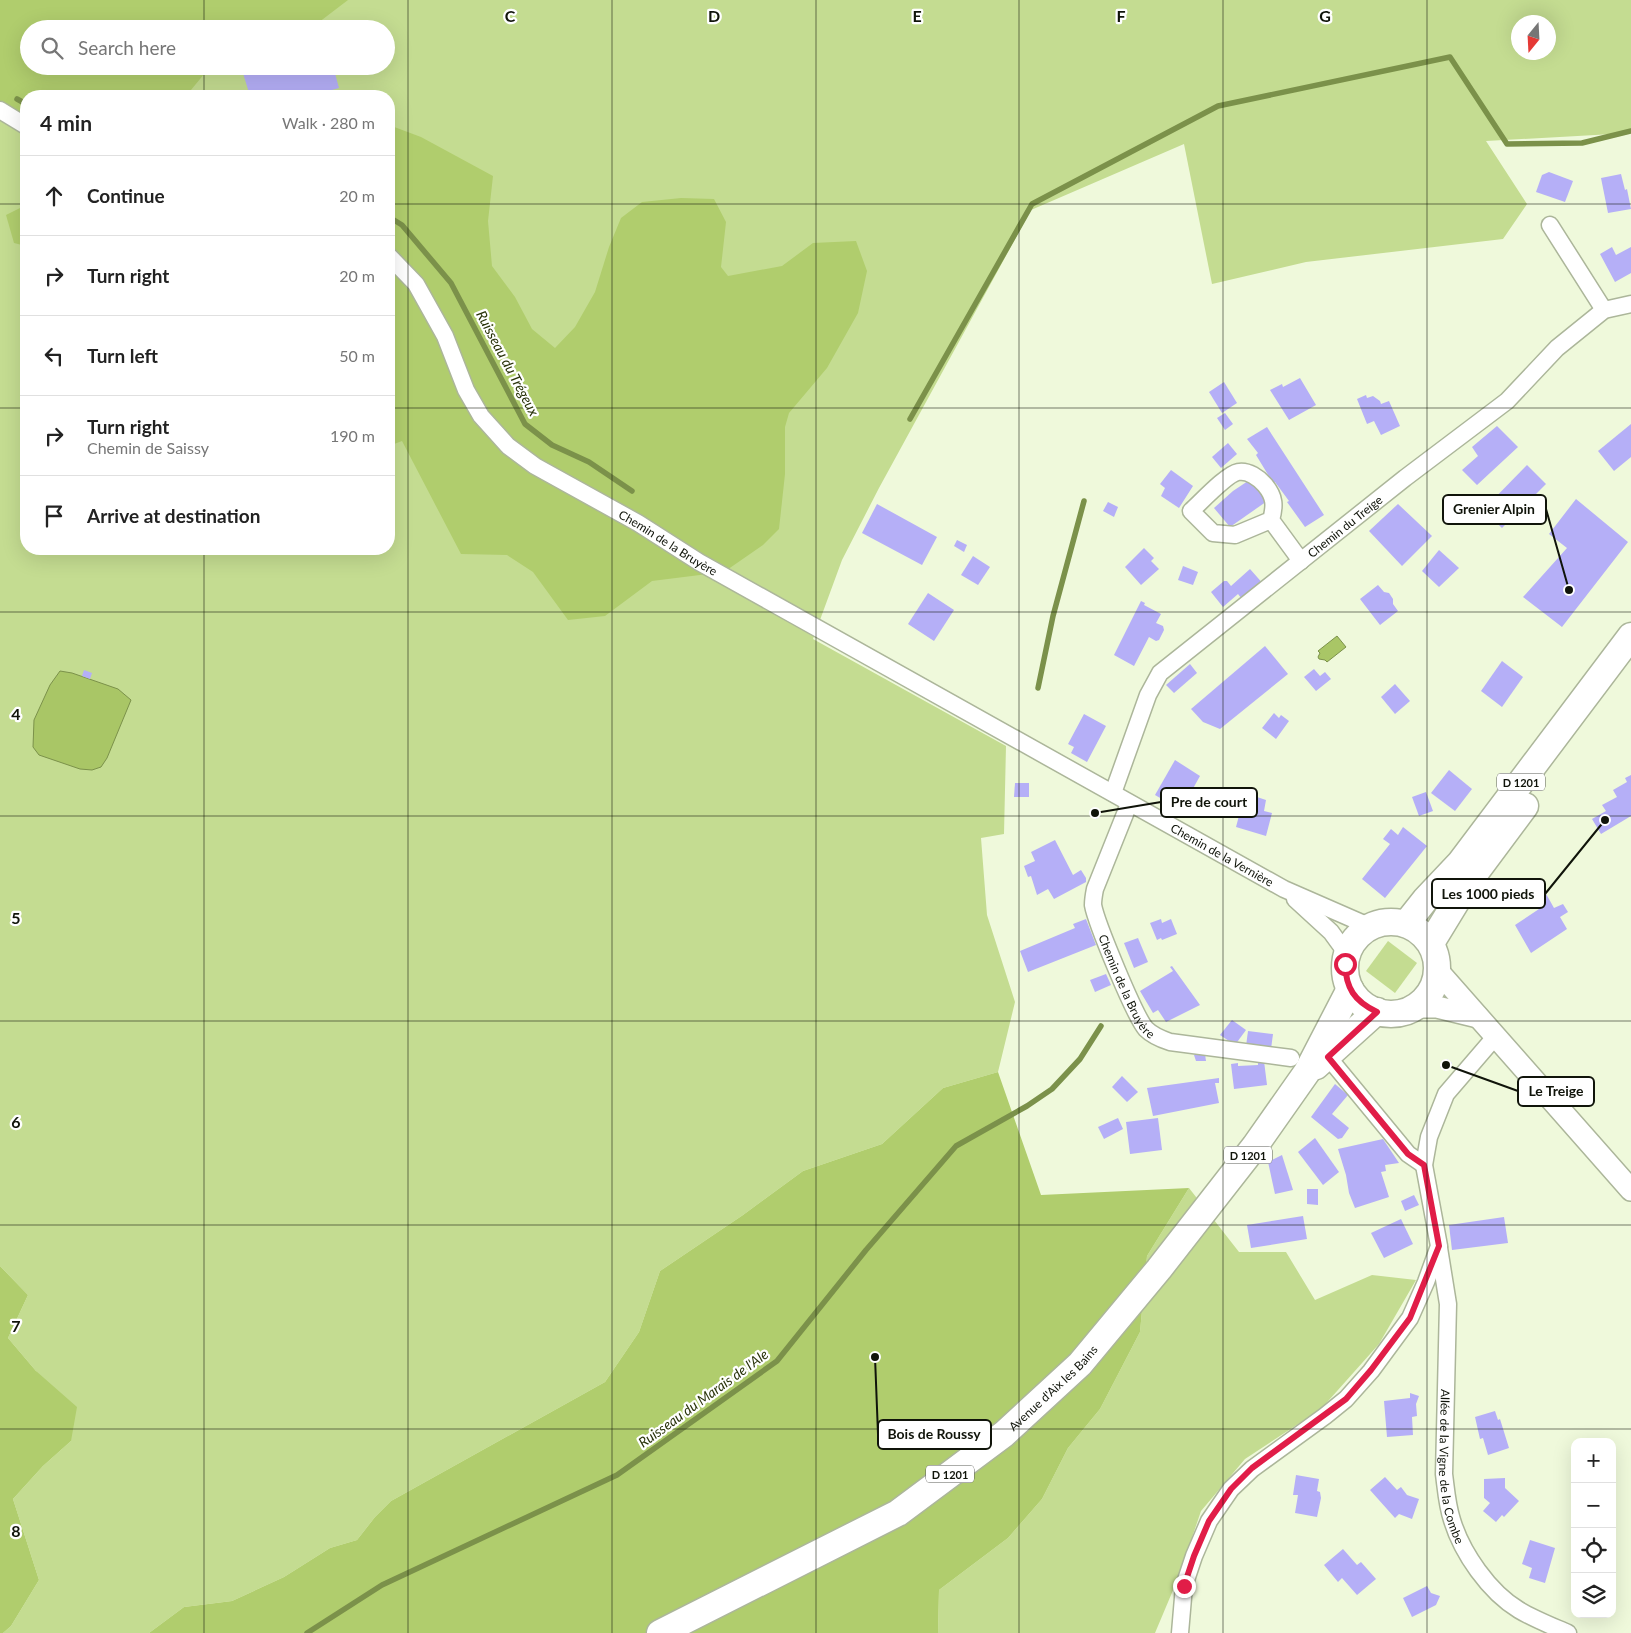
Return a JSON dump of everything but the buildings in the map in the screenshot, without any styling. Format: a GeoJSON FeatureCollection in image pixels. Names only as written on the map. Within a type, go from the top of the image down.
{"type":"FeatureCollection","features":[{"type":"Feature","properties":{"kind":"main road","name":"D 1201"},"geometry":{"type":"LineString","coordinates":[[1406,924],[1425,900],[1460,863],[1631,636]]}},
{"type":"Feature","properties":{"kind":"main road","name":"D 1201"},"geometry":{"type":"LineString","coordinates":[[1431,943],[1467,884],[1631,665]]}},
{"type":"Feature","properties":{"kind":"main road"},"geometry":{"type":"LineString","coordinates":[[1391,921],[1406,924],[1416,928],[1431,943],[1436,956],[1437,970],[1434,985],[1426,998],[1415,1007],[1390,1014],[1377,1012],[1357,998],[1350,988],[1346,976],[1345,964],[1347,954],[1354,940],[1371,926],[1391,921]]}},
{"type":"Feature","properties":{"kind":"main road","name":"D 1201"},"geometry":{"type":"LineString","coordinates":[[1299,1065],[1350,988]]}},
{"type":"Feature","properties":{"kind":"main road","name":"D 1201"},"geometry":{"type":"LineString","coordinates":[[1299,1065],[1328,1057],[1377,1012]]}},
{"type":"Feature","properties":{"kind":"main road","name":"Avenue d'Aix les Bains"},"geometry":{"type":"LineString","coordinates":[[660,1633],[898,1513],[1004,1434],[1080,1364],[1188,1232],[1255,1146],[1299,1065]]}},
{"type":"Feature","properties":{"kind":"street"},"geometry":{"type":"LineString","coordinates":[[0,110],[20,122]]}},
{"type":"Feature","properties":{"kind":"street"},"geometry":{"type":"LineString","coordinates":[[1550,225],[1604,310]]}},
{"type":"Feature","properties":{"kind":"street","name":"Chemin de la Bruyère"},"geometry":{"type":"LineString","coordinates":[[395,262],[416,284],[445,336],[466,390],[481,416],[515,451],[535,466],[638,523],[699,562],[1029,746]]}},
{"type":"Feature","properties":{"kind":"street","name":"Chemin du Treige"},"geometry":{"type":"LineString","coordinates":[[1113,793],[1148,695],[1160,673],[1405,478],[1507,401],[1558,348],[1604,310],[1631,304]]}},
{"type":"Feature","properties":{"kind":"street"},"geometry":{"type":"LineString","coordinates":[[1271,520],[1235,535],[1213,533],[1191,511],[1229,476],[1239,472],[1252,474],[1264,483],[1273,496],[1274,508],[1271,520],[1301,562]]}},
{"type":"Feature","properties":{"kind":"street","name":"Chemin de la Vernière"},"geometry":{"type":"LineString","coordinates":[[1029,746],[1129,804],[1284,889],[1371,926]]}},
{"type":"Feature","properties":{"kind":"street","name":"Chemin de la Bruyère"},"geometry":{"type":"LineString","coordinates":[[1129,804],[1095,889],[1093,904],[1098,922],[1126,992],[1145,1028],[1156,1037],[1170,1042],[1299,1065]]}},
{"type":"Feature","properties":{"kind":"street","name":"Chemin de la Vernière"},"geometry":{"type":"LineString","coordinates":[[1284,889],[1331,932],[1347,954]]}},
{"type":"Feature","properties":{"kind":"street"},"geometry":{"type":"LineString","coordinates":[[1437,970],[1631,1190]]}},
{"type":"Feature","properties":{"kind":"street"},"geometry":{"type":"LineString","coordinates":[[1415,1007],[1437,1007],[1478,1017]]}},
{"type":"Feature","properties":{"kind":"street"},"geometry":{"type":"LineString","coordinates":[[1328,1057],[1408,1154],[1424,1165],[1429,1137],[1446,1094],[1495,1037]]}},
{"type":"Feature","properties":{"kind":"street","name":"Allée de la Vigne de la Combe"},"geometry":{"type":"LineString","coordinates":[[1424,1165],[1448,1304],[1444,1474],[1451,1519],[1460,1541],[1487,1582],[1500,1596],[1519,1610],[1568,1633]]}},
{"type":"Feature","properties":{"kind":"street"},"geometry":{"type":"LineString","coordinates":[[1180,1633],[1184,1586],[1209,1521],[1231,1489],[1252,1468],[1339,1404],[1371,1370],[1410,1318],[1439,1246]]}},
{"type":"Feature","properties":{"kind":"shaded area"},"geometry":{"type":"Polygon","coordinates":[[[0,0],[1631,0],[1631,133],[1486,141],[1527,204],[1503,239],[1306,262],[1212,284],[1184,144],[1031,210],[879,488],[842,560],[813,639],[1006,746],[1004,834],[981,838],[987,915],[1015,1002],[998,1072],[943,1088],[882,1144],[803,1171],[743,1215],[660,1271],[639,1332],[605,1382],[391,1501],[375,1517],[357,1540],[330,1548],[284,1577],[232,1601],[184,1607],[149,1633],[3,1633],[11,1626],[39,1580],[13,1499],[43,1466],[71,1441],[36,1371],[8,1338],[28,1295],[0,1266],[0,0]]]}},
{"type":"Feature","properties":{"kind":"shaded area"},"geometry":{"type":"Polygon","coordinates":[[[0,0],[348,0],[322,20],[20,20],[20,75],[203,75],[191,90],[20,90],[20,116],[0,105],[0,0]]]}},
{"type":"Feature","properties":{"kind":"shaded area"},"geometry":{"type":"Polygon","coordinates":[[[395,127],[421,137],[493,176],[488,221],[492,266],[515,297],[532,329],[555,348],[575,327],[595,292],[609,247],[621,218],[642,202],[681,198],[714,199],[726,222],[721,267],[728,276],[782,266],[813,243],[856,241],[867,271],[858,313],[827,368],[789,413],[785,427],[785,474],[779,529],[763,545],[724,572],[652,581],[605,616],[568,620],[533,572],[507,555],[461,554],[402,441],[395,444],[395,127]]]}},
{"type":"Feature","properties":{"kind":"shaded area"},"geometry":{"type":"Polygon","coordinates":[[[20,208],[20,244],[14,243],[6,215],[20,208]]]}},
{"type":"Feature","properties":{"kind":"shaded area"},"geometry":{"type":"Polygon","coordinates":[[[1337,636],[1346,647],[1327,662],[1319,659],[1320,653],[1318,651],[1337,636]]]}},
{"type":"Feature","properties":{"kind":"shaded area"},"geometry":{"type":"Polygon","coordinates":[[[60,671],[72,673],[118,689],[131,700],[107,758],[101,767],[92,770],[80,769],[39,755],[33,747],[34,720],[50,685],[60,671]]]}},
{"type":"Feature","properties":{"kind":"shaded area"},"geometry":{"type":"Polygon","coordinates":[[[1388,941],[1417,963],[1395,993],[1366,971],[1388,941]]]}},
{"type":"Feature","properties":{"kind":"shaded area"},"geometry":{"type":"Polygon","coordinates":[[[998,1072],[1041,1195],[1189,1188],[1147,1256],[1140,1332],[1100,1409],[1068,1448],[1042,1499],[1008,1538],[939,1590],[938,1633],[149,1633],[184,1607],[232,1601],[284,1577],[330,1548],[357,1540],[375,1517],[391,1501],[605,1382],[639,1332],[660,1271],[743,1215],[803,1171],[882,1144],[943,1088],[998,1072]]]}},
{"type":"Feature","properties":{"kind":"shaded area"},"geometry":{"type":"Polygon","coordinates":[[[1189,1188],[1239,1252],[1286,1252],[1315,1300],[1372,1275],[1416,1280],[1379,1344],[1321,1409],[1245,1459],[1201,1511],[1179,1576],[1155,1633],[938,1633],[939,1590],[1008,1538],[1042,1499],[1068,1448],[1100,1409],[1140,1332],[1147,1256],[1189,1188]]]}},
{"type":"Feature","properties":{"kind":"shaded area"},"geometry":{"type":"Polygon","coordinates":[[[0,1266],[28,1295],[8,1338],[36,1371],[77,1407],[71,1441],[43,1466],[13,1499],[39,1580],[11,1626],[3,1633],[0,1633],[0,1266]]]}},
{"type":"Feature","properties":{"kind":"waterway"},"geometry":{"type":"LineString","coordinates":[[910,419],[1032,204],[1218,106],[1450,57],[1507,144],[1582,143],[1631,131]]}},
{"type":"Feature","properties":{"kind":"waterway","name":"Ruisseau du Trégeux"},"geometry":{"type":"LineString","coordinates":[[395,221],[402,225],[451,283],[525,424],[552,445],[589,462],[632,491]]}},
{"type":"Feature","properties":{"kind":"waterway"},"geometry":{"type":"LineString","coordinates":[[1038,688],[1053,616],[1084,501]]}},
{"type":"Feature","properties":{"kind":"waterway","name":"Ruisseau du Marais de l'Ale"},"geometry":{"type":"LineString","coordinates":[[307,1633],[382,1585],[617,1475],[777,1361],[866,1250],[956,1146],[1027,1106],[1052,1089],[1080,1059],[1101,1026]]}},
{"type":"Feature","properties":{"kind":"place","name":"Grenier Alpin"},"geometry":{"type":"Point","coordinates":[1569,590]}},
{"type":"Feature","properties":{"kind":"place","name":"Pre de court"},"geometry":{"type":"Point","coordinates":[1095,813]}},
{"type":"Feature","properties":{"kind":"place","name":"Les 1000 pieds"},"geometry":{"type":"Point","coordinates":[1605,820]}},
{"type":"Feature","properties":{"kind":"place","name":"Le Treige"},"geometry":{"type":"Point","coordinates":[1446,1065]}},
{"type":"Feature","properties":{"kind":"place","name":"Bois de Roussy"},"geometry":{"type":"Point","coordinates":[875,1357]}},
{"type":"Feature","properties":{"kind":"route"},"geometry":{"type":"LineString","coordinates":[[1184,1586],[1209,1521],[1231,1489],[1252,1468],[1346,1399],[1371,1370],[1410,1318],[1439,1246],[1424,1165],[1408,1154],[1328,1057],[1377,1012],[1357,998],[1350,988],[1345,964]]}}]}
